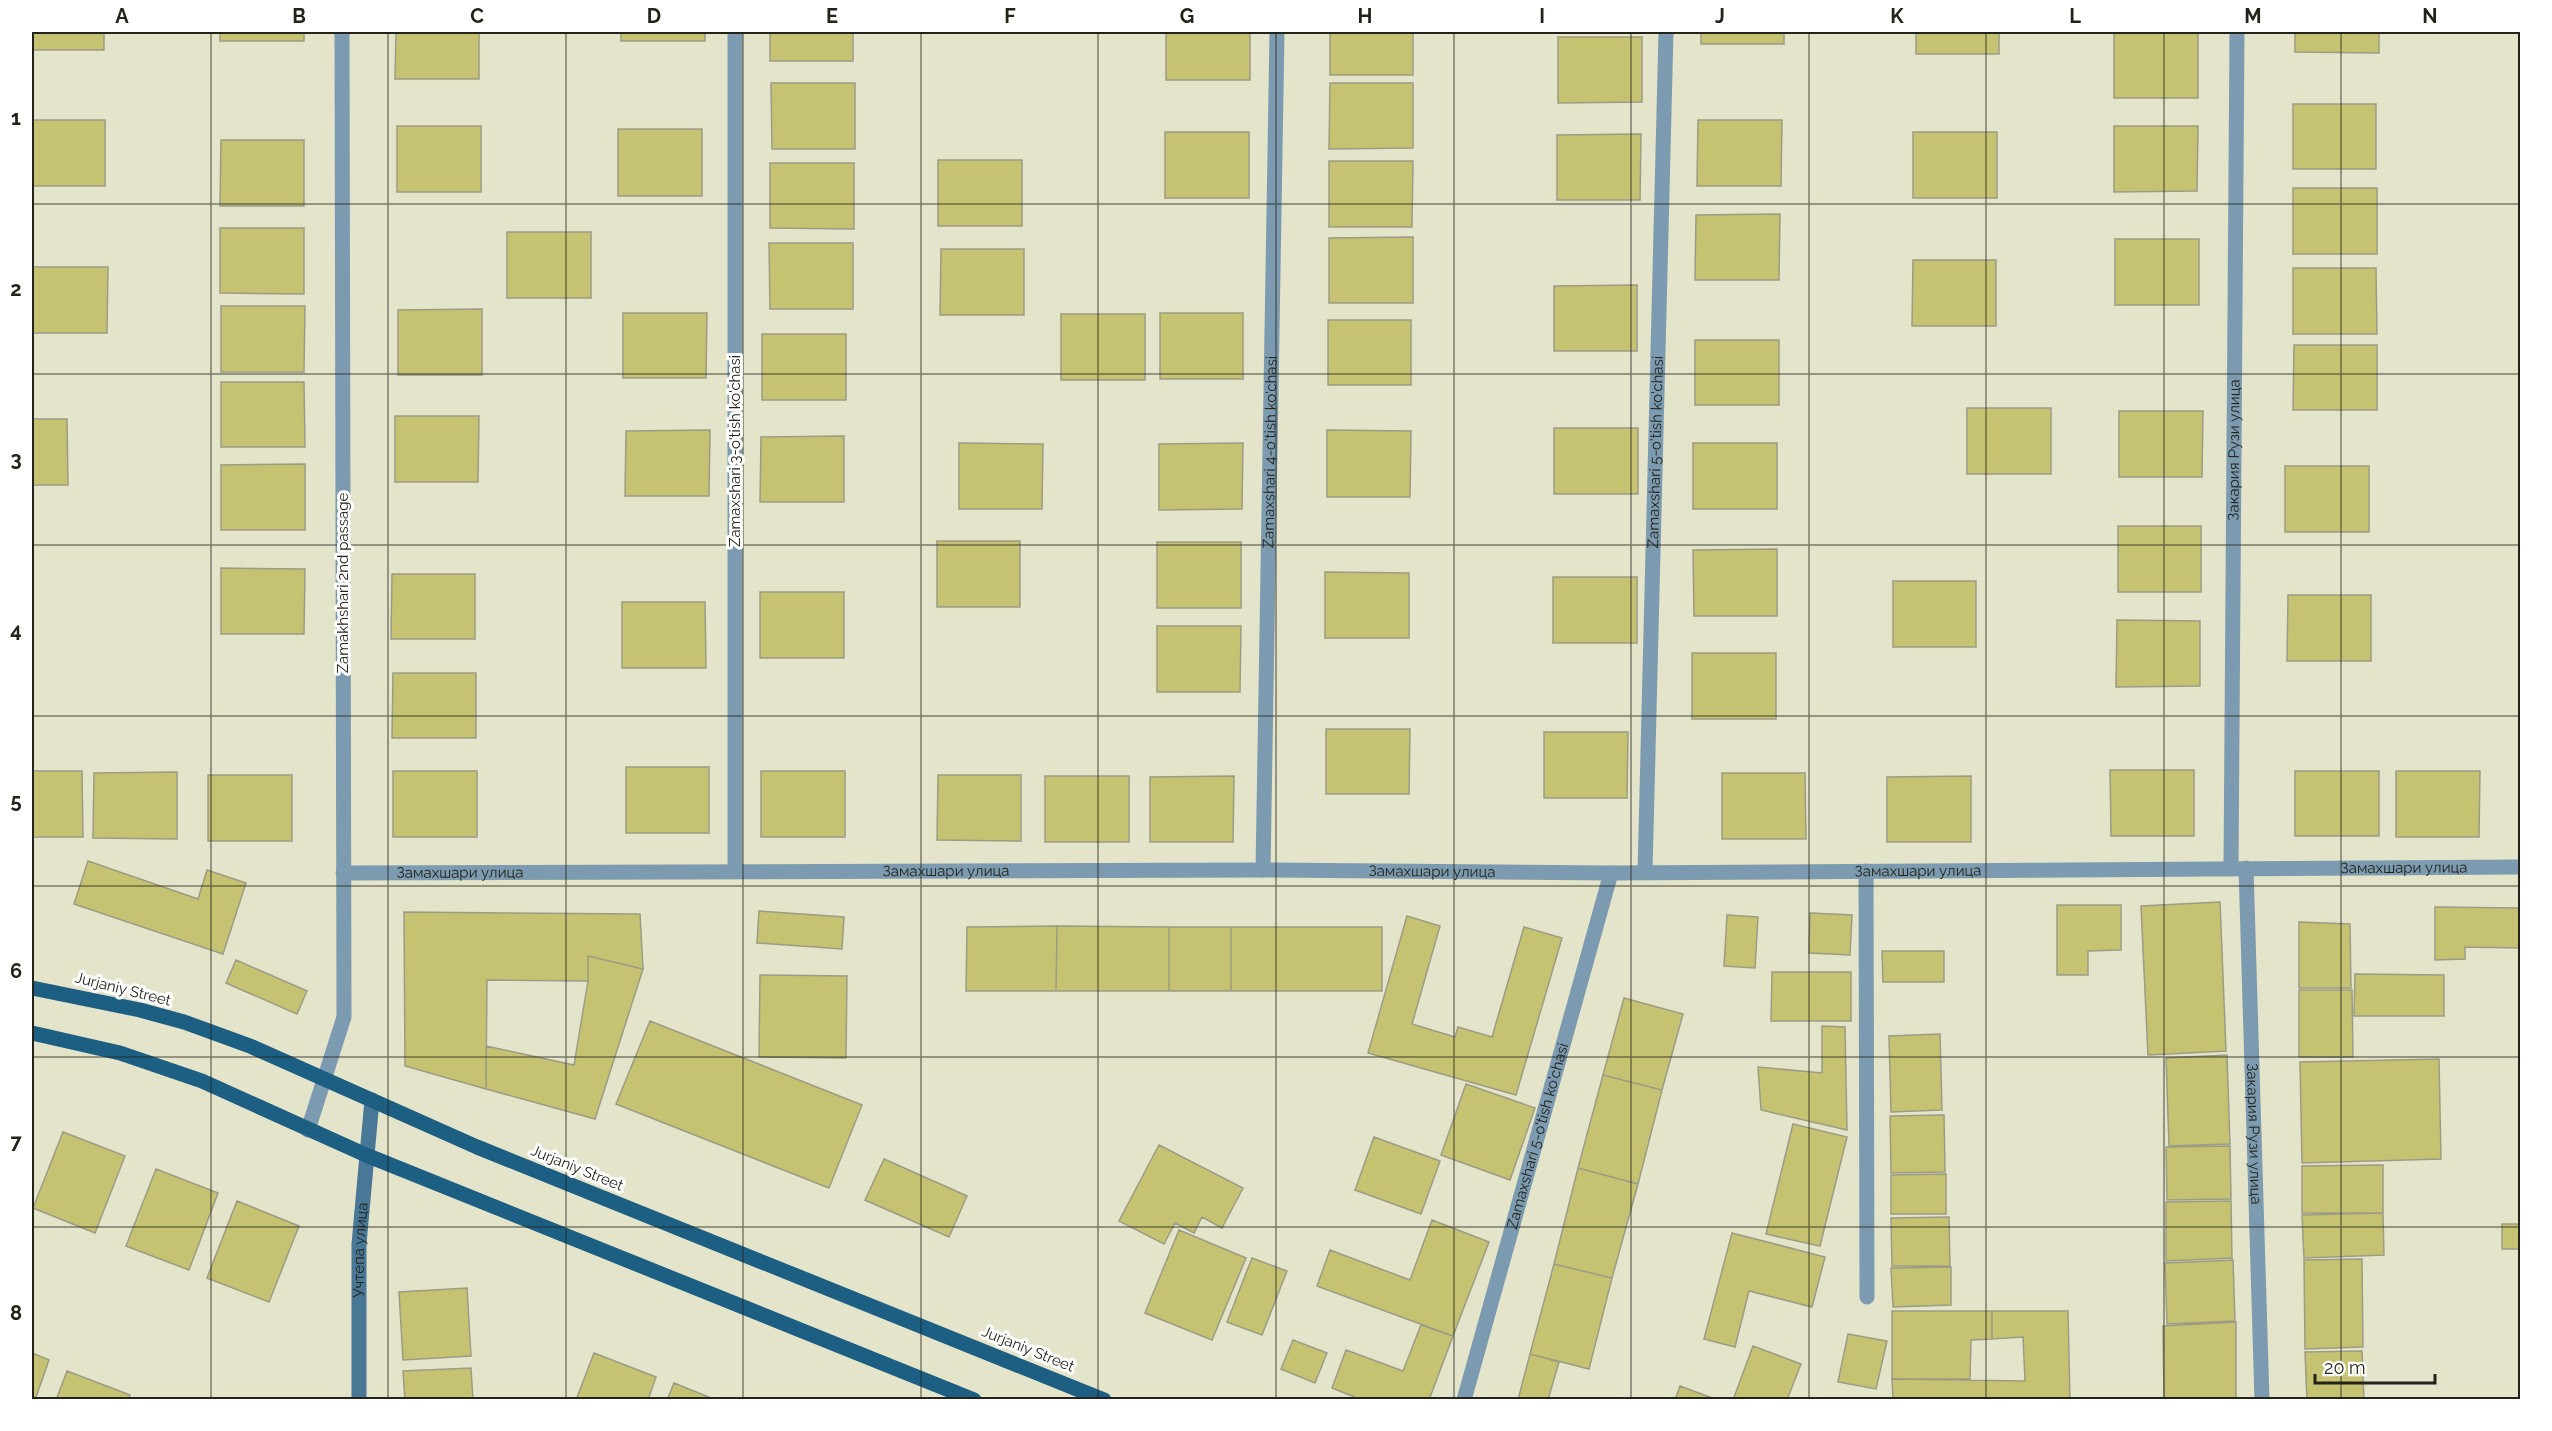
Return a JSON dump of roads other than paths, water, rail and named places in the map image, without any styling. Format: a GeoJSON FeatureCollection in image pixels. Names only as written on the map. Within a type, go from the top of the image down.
{"type":"FeatureCollection","features":[{"type":"Feature","properties":{"kind":"main road","name":"Jurjaniy Street"},"geometry":{"type":"LineString","coordinates":[[32,988],[99,1000],[184,1022],[250,1046],[499,1156],[1104,1400]]}},
{"type":"Feature","properties":{"kind":"main road"},"geometry":{"type":"LineString","coordinates":[[32,1033],[101,1048],[202,1081],[366,1155],[974,1400]]}},
{"type":"Feature","properties":{"kind":"street","name":"Zamakhshari 2nd passage"},"geometry":{"type":"LineString","coordinates":[[308,1130],[344,1017],[342,32]]}},
{"type":"Feature","properties":{"kind":"street","name":"Zamaxshari 3-o'tish ko'chasi"},"geometry":{"type":"LineString","coordinates":[[735,32],[735,871]]}},
{"type":"Feature","properties":{"kind":"street","name":"Zamaxshari 4-o'tish ko'chasi"},"geometry":{"type":"LineString","coordinates":[[1263,870],[1277,32]]}},
{"type":"Feature","properties":{"kind":"street","name":"Zamaxshari 5-o'tish ko'chasi"},"geometry":{"type":"LineString","coordinates":[[1645,872],[1666,32]]}},
{"type":"Feature","properties":{"kind":"street","name":"Закария Рузи улица"},"geometry":{"type":"LineString","coordinates":[[2237,32],[2239,868],[2262,1400]]}},
{"type":"Feature","properties":{"kind":"street","name":"Замахшари улица"},"geometry":{"type":"LineString","coordinates":[[343,873],[1263,870],[1611,873],[2520,867]]}},
{"type":"Feature","properties":{"kind":"street"},"geometry":{"type":"LineString","coordinates":[[1866,871],[1868,1297]]}},
{"type":"Feature","properties":{"kind":"street","name":"Zamaxshari 5-o'tish ko'chasi"},"geometry":{"type":"LineString","coordinates":[[1464,1400],[1611,873]]}},
{"type":"Feature","properties":{"kind":"street","name":"Учтепа улица"},"geometry":{"type":"LineString","coordinates":[[359,1400],[359,1244],[372,1100]]}}]}
